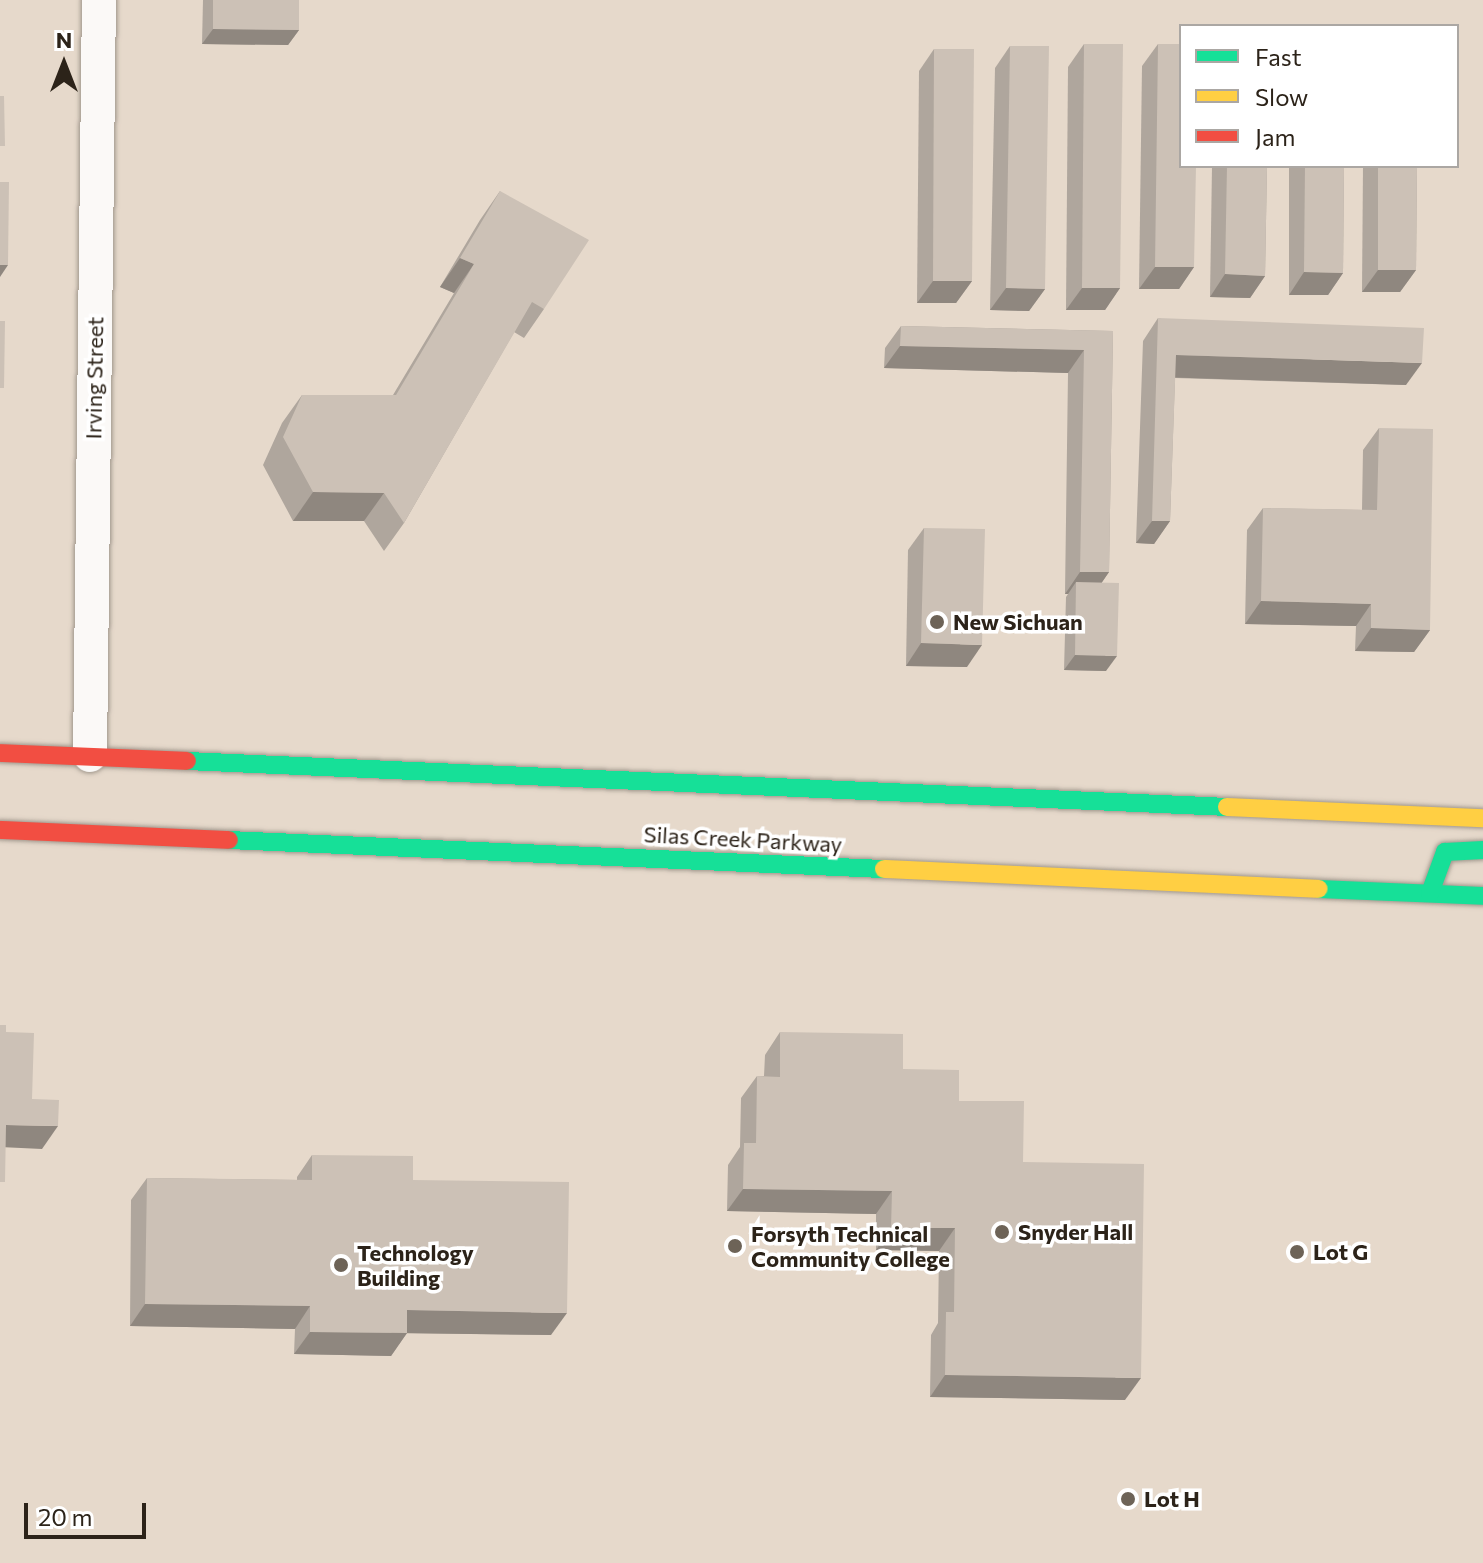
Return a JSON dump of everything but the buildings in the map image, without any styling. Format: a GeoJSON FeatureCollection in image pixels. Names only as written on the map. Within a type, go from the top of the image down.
{"type":"FeatureCollection","features":[{"type":"Feature","properties":{"kind":"main road"},"geometry":{"type":"LineString","coordinates":[[0,753],[1483,818]]}},
{"type":"Feature","properties":{"kind":"main road","name":"Silas Creek Parkway"},"geometry":{"type":"LineString","coordinates":[[0,830],[1483,896]]}},
{"type":"Feature","properties":{"kind":"main road"},"geometry":{"type":"LineString","coordinates":[[1430,893],[1445,852],[1483,850]]}},
{"type":"Feature","properties":{"kind":"street","name":"Irving Street"},"geometry":{"type":"LineString","coordinates":[[90,755],[99,0]]}},
{"type":"Feature","properties":{"kind":"traffic: fast"},"geometry":{"type":"LineString","coordinates":[[187,761],[1227,807]]}},
{"type":"Feature","properties":{"kind":"traffic: fast"},"geometry":{"type":"LineString","coordinates":[[229,840],[884,869]]}},
{"type":"Feature","properties":{"kind":"traffic: fast"},"geometry":{"type":"LineString","coordinates":[[1430,893],[1445,852],[1483,850]]}},
{"type":"Feature","properties":{"kind":"traffic: fast"},"geometry":{"type":"LineString","coordinates":[[1319,889],[1483,896]]}},
{"type":"Feature","properties":{"kind":"traffic: slow"},"geometry":{"type":"LineString","coordinates":[[1227,807],[1483,818]]}},
{"type":"Feature","properties":{"kind":"traffic: slow"},"geometry":{"type":"LineString","coordinates":[[884,869],[1319,889]]}},
{"type":"Feature","properties":{"kind":"traffic: jam"},"geometry":{"type":"LineString","coordinates":[[0,753],[187,761]]}},
{"type":"Feature","properties":{"kind":"traffic: jam"},"geometry":{"type":"LineString","coordinates":[[0,830],[229,840]]}},
{"type":"Feature","properties":{"kind":"place","name":"New Sichuan"},"geometry":{"type":"Point","coordinates":[937,622]}},
{"type":"Feature","properties":{"kind":"place","name":"Snyder Hall"},"geometry":{"type":"Point","coordinates":[1002,1232]}},
{"type":"Feature","properties":{"kind":"place","name":"Forsyth Technical Community College"},"geometry":{"type":"Point","coordinates":[735,1246]}},
{"type":"Feature","properties":{"kind":"place","name":"Lot G"},"geometry":{"type":"Point","coordinates":[1297,1252]}},
{"type":"Feature","properties":{"kind":"place","name":"Technology Building"},"geometry":{"type":"Point","coordinates":[341,1265]}},
{"type":"Feature","properties":{"kind":"place","name":"Lot H"},"geometry":{"type":"Point","coordinates":[1128,1499]}}]}
